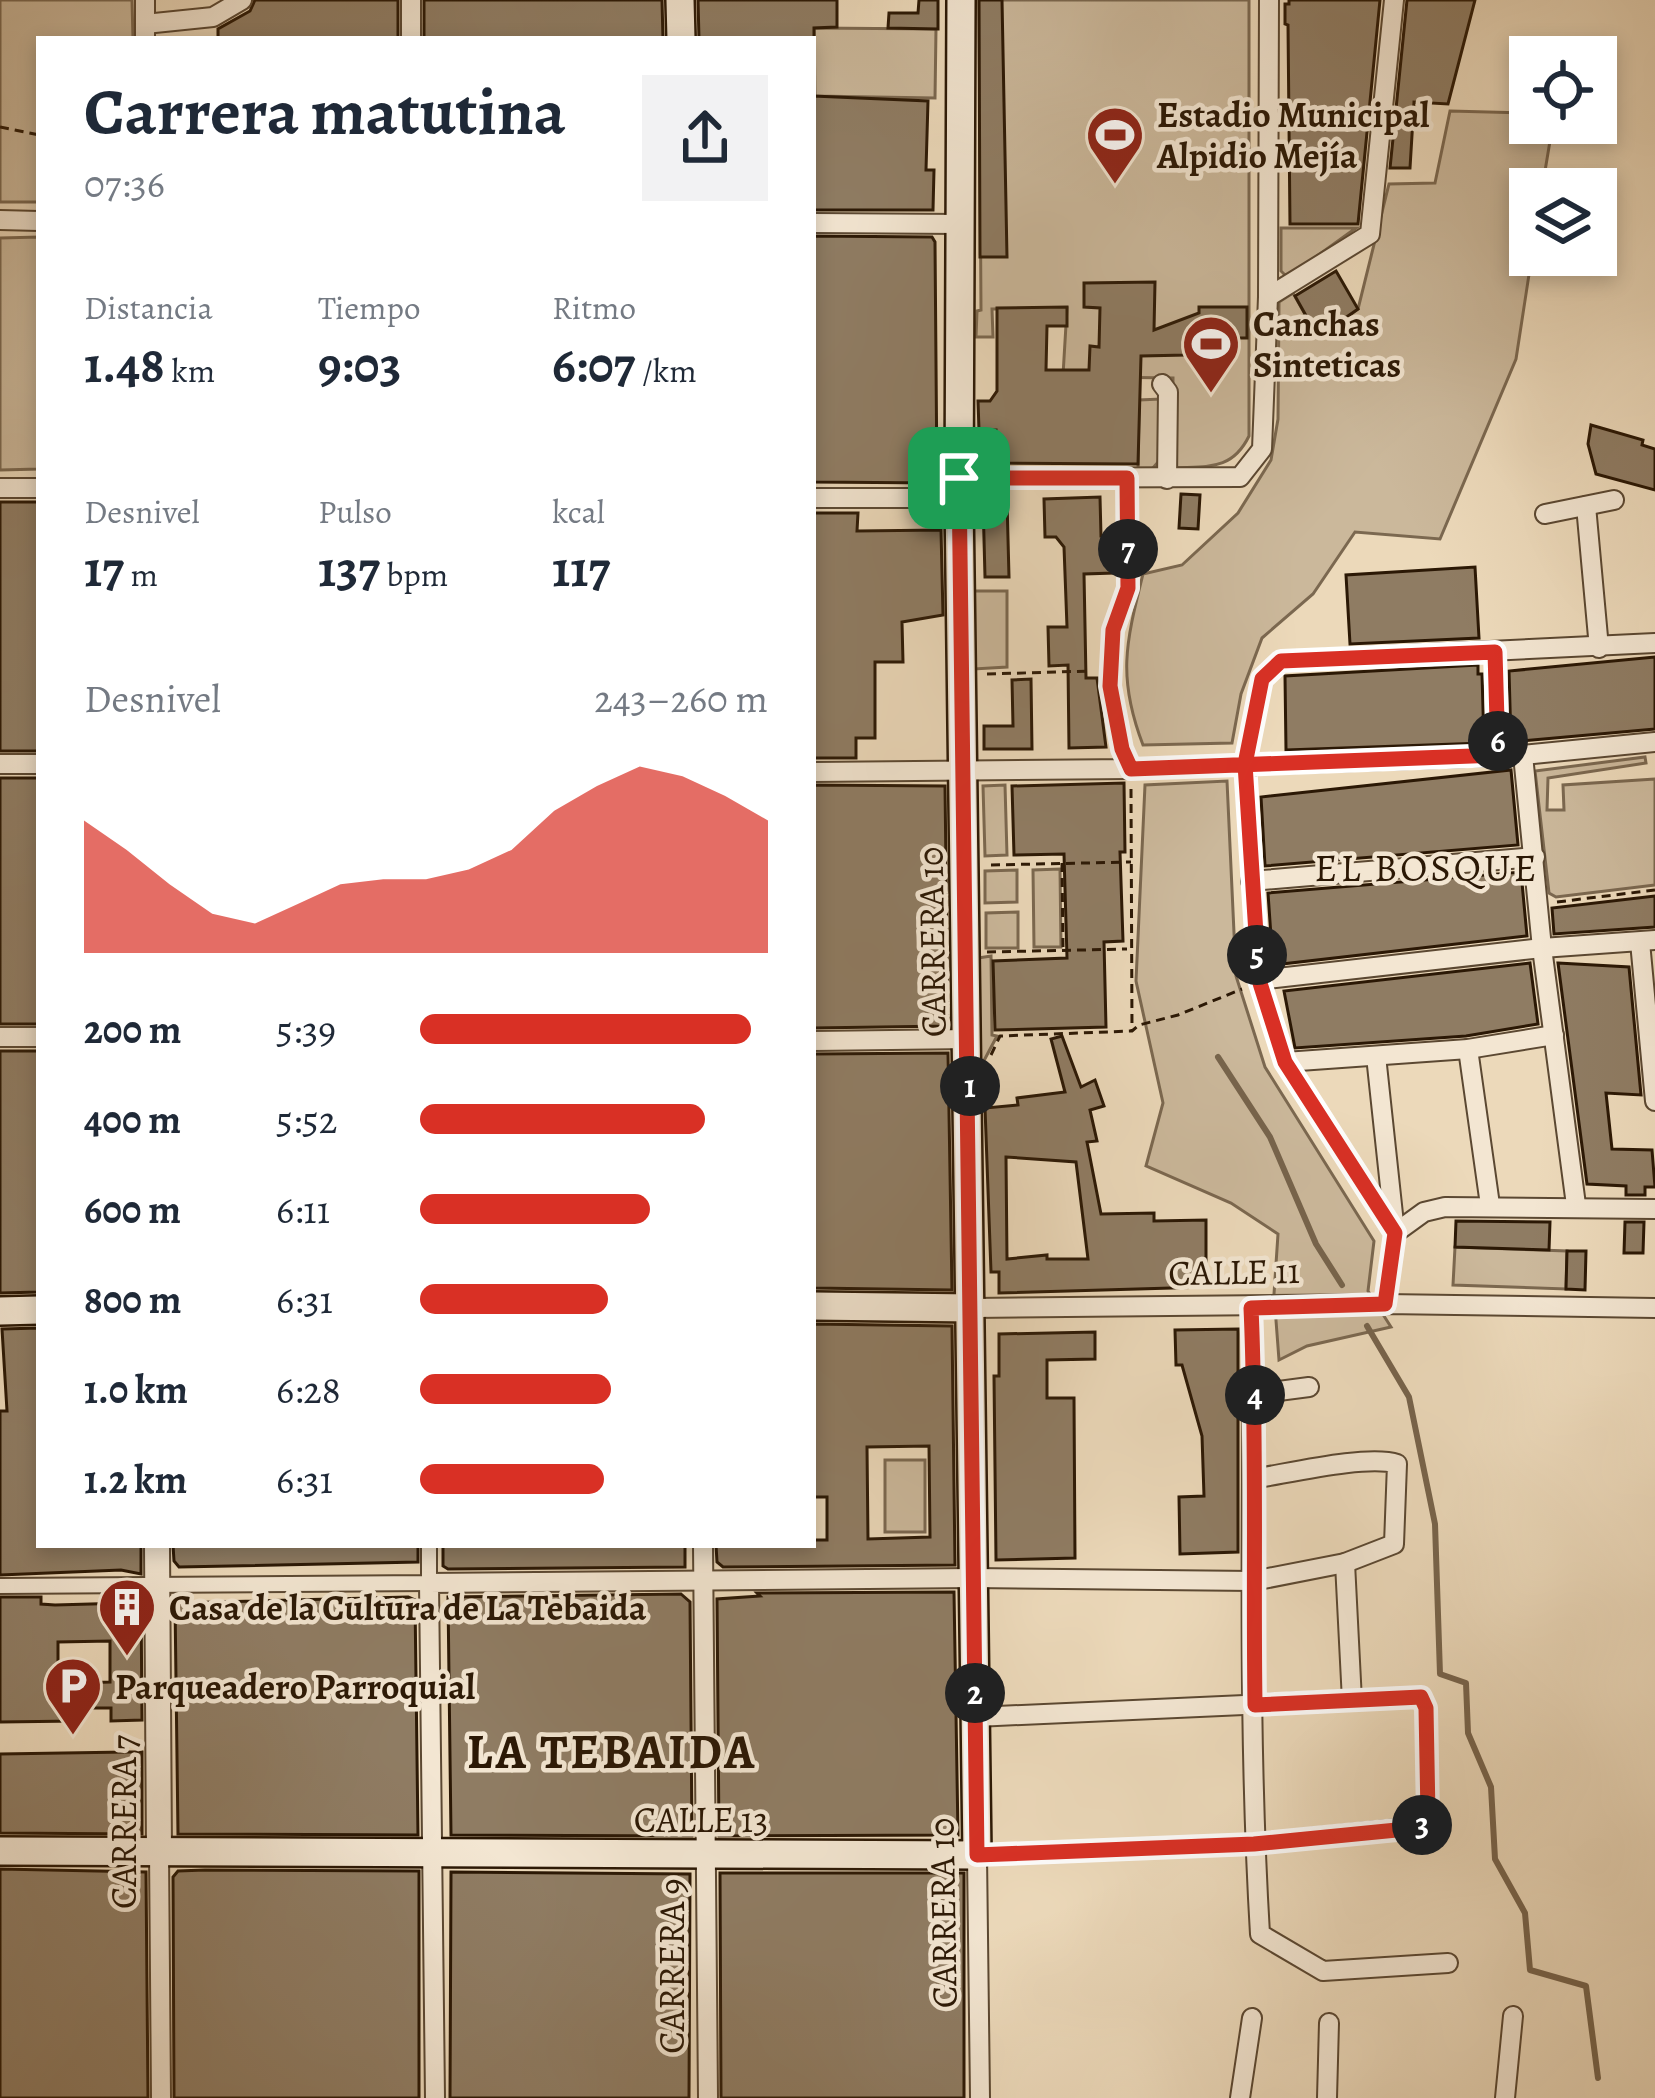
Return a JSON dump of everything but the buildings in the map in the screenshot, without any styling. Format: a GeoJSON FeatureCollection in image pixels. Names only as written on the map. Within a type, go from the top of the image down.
{"type":"FeatureCollection","features":[{"type":"Feature","properties":{"kind":"main road"},"geometry":{"type":"LineString","coordinates":[[680,0],[681,36]]}},
{"type":"Feature","properties":{"kind":"main road","name":"CARRERA 10"},"geometry":{"type":"LineString","coordinates":[[961,0],[959,488],[977,1855]]}},
{"type":"Feature","properties":{"kind":"main road","name":"CALLE 11"},"geometry":{"type":"LineString","coordinates":[[816,1306],[973,1308]]}},
{"type":"Feature","properties":{"kind":"main road"},"geometry":{"type":"LineString","coordinates":[[0,1311],[36,1310]]}},
{"type":"Feature","properties":{"kind":"main road","name":"CALLE 13"},"geometry":{"type":"LineString","coordinates":[[0,1851],[977,1855]]}},
{"type":"Feature","properties":{"kind":"street"},"geometry":{"type":"LineString","coordinates":[[145,0],[145,32],[214,17],[242,0]]}},
{"type":"Feature","properties":{"kind":"street"},"geometry":{"type":"LineString","coordinates":[[411,0],[411,36]]}},
{"type":"Feature","properties":{"kind":"street"},"geometry":{"type":"LineString","coordinates":[[816,498],[1127,478],[1240,477],[1253,463],[1262,449],[1268,298],[1269,0]]}},
{"type":"Feature","properties":{"kind":"street"},"geometry":{"type":"LineString","coordinates":[[1268,298],[1370,234],[1394,0]]}},
{"type":"Feature","properties":{"kind":"street"},"geometry":{"type":"LineString","coordinates":[[0,220],[36,221]]}},
{"type":"Feature","properties":{"kind":"street"},"geometry":{"type":"LineString","coordinates":[[816,223],[960,224]]}},
{"type":"Feature","properties":{"kind":"street"},"geometry":{"type":"LineString","coordinates":[[1162,383],[1168,392],[1167,479]]}},
{"type":"Feature","properties":{"kind":"street"},"geometry":{"type":"LineString","coordinates":[[1127,478],[1128,588],[1113,630],[1111,670],[1115,718],[1131,769]]}},
{"type":"Feature","properties":{"kind":"street"},"geometry":{"type":"LineString","coordinates":[[0,488],[36,488]]}},
{"type":"Feature","properties":{"kind":"street"},"geometry":{"type":"LineString","coordinates":[[1545,514],[1614,500]]}},
{"type":"Feature","properties":{"kind":"street"},"geometry":{"type":"LineString","coordinates":[[1586,506],[1599,648]]}},
{"type":"Feature","properties":{"kind":"street"},"geometry":{"type":"LineString","coordinates":[[1281,661],[1655,643]]}},
{"type":"Feature","properties":{"kind":"street"},"geometry":{"type":"LineString","coordinates":[[1495,652],[1498,755]]}},
{"type":"Feature","properties":{"kind":"street"},"geometry":{"type":"LineString","coordinates":[[816,772],[1131,769],[1523,755],[1655,742]]}},
{"type":"Feature","properties":{"kind":"street"},"geometry":{"type":"LineString","coordinates":[[1523,755],[1542,948],[1576,1205]]}},
{"type":"Feature","properties":{"kind":"street"},"geometry":{"type":"LineString","coordinates":[[0,764],[36,764]]}},
{"type":"Feature","properties":{"kind":"street"},"geometry":{"type":"LineString","coordinates":[[1245,764],[1259,980],[1285,1062],[1395,1233]]}},
{"type":"Feature","properties":{"kind":"street"},"geometry":{"type":"LineString","coordinates":[[1251,881],[1535,857]]}},
{"type":"Feature","properties":{"kind":"street"},"geometry":{"type":"LineString","coordinates":[[1259,980],[1542,948],[1648,941],[1655,1101]]}},
{"type":"Feature","properties":{"kind":"street"},"geometry":{"type":"LineString","coordinates":[[1285,1062],[1468,1049],[1554,1035]]}},
{"type":"Feature","properties":{"kind":"street"},"geometry":{"type":"LineString","coordinates":[[0,1037],[36,1037]]}},
{"type":"Feature","properties":{"kind":"street"},"geometry":{"type":"LineString","coordinates":[[816,1041],[969,1039]]}},
{"type":"Feature","properties":{"kind":"street"},"geometry":{"type":"LineString","coordinates":[[1468,1049],[1490,1205]]}},
{"type":"Feature","properties":{"kind":"street"},"geometry":{"type":"LineString","coordinates":[[1376,1055],[1395,1233],[1385,1304]]}},
{"type":"Feature","properties":{"kind":"street"},"geometry":{"type":"LineString","coordinates":[[1395,1233],[1424,1212],[1490,1205],[1655,1209]]}},
{"type":"Feature","properties":{"kind":"street","name":"CALLE 11"},"geometry":{"type":"LineString","coordinates":[[973,1308],[1385,1304],[1655,1308]]}},
{"type":"Feature","properties":{"kind":"street"},"geometry":{"type":"LineString","coordinates":[[1251,1308],[1254,1844],[1259,1934],[1323,1971],[1448,1964]]}},
{"type":"Feature","properties":{"kind":"street"},"geometry":{"type":"LineString","coordinates":[[1255,1394],[1309,1387]]}},
{"type":"Feature","properties":{"kind":"street"},"geometry":{"type":"LineString","coordinates":[[0,1586],[974,1578],[1253,1581],[1345,1563],[1389,1548],[1396,1534],[1399,1472],[1390,1461],[1252,1479]]}},
{"type":"Feature","properties":{"kind":"street","name":"CARRERA 7"},"geometry":{"type":"LineString","coordinates":[[157,1548],[161,2098]]}},
{"type":"Feature","properties":{"kind":"street"},"geometry":{"type":"LineString","coordinates":[[429,1548],[435,2098]]}},
{"type":"Feature","properties":{"kind":"street","name":"CARRERA 9"},"geometry":{"type":"LineString","coordinates":[[703,1548],[708,2098]]}},
{"type":"Feature","properties":{"kind":"street"},"geometry":{"type":"LineString","coordinates":[[976,1717],[1352,1701],[1345,1563]]}},
{"type":"Feature","properties":{"kind":"street","name":"CALLE 13"},"geometry":{"type":"LineString","coordinates":[[977,1855],[1254,1844],[1417,1828],[1428,1815],[1426,1708],[1421,1697],[1352,1701]]}},
{"type":"Feature","properties":{"kind":"street","name":"CARRERA 10"},"geometry":{"type":"LineString","coordinates":[[977,1855],[980,2098]]}},
{"type":"Feature","properties":{"kind":"street"},"geometry":{"type":"LineString","coordinates":[[1505,2098],[1513,2016]]}},
{"type":"Feature","properties":{"kind":"street"},"geometry":{"type":"LineString","coordinates":[[1240,2098],[1252,2018]]}},
{"type":"Feature","properties":{"kind":"street"},"geometry":{"type":"LineString","coordinates":[[1327,2098],[1329,2023]]}},
{"type":"Feature","properties":{"kind":"path"},"geometry":{"type":"LineString","coordinates":[[0,127],[36,134]]}},
{"type":"Feature","properties":{"kind":"path"},"geometry":{"type":"LineString","coordinates":[[1245,764],[1262,679],[1281,661]]}},
{"type":"Feature","properties":{"kind":"path"},"geometry":{"type":"LineString","coordinates":[[962,675],[1111,670]]}},
{"type":"Feature","properties":{"kind":"path"},"geometry":{"type":"LineString","coordinates":[[1131,769],[1132,1031]]}},
{"type":"Feature","properties":{"kind":"path"},"geometry":{"type":"LineString","coordinates":[[965,866],[1131,862]]}},
{"type":"Feature","properties":{"kind":"path"},"geometry":{"type":"LineString","coordinates":[[1062,863],[1064,950]]}},
{"type":"Feature","properties":{"kind":"path"},"geometry":{"type":"LineString","coordinates":[[1557,902],[1655,890]]}},
{"type":"Feature","properties":{"kind":"path"},"geometry":{"type":"LineString","coordinates":[[967,953],[1130,949]]}},
{"type":"Feature","properties":{"kind":"path"},"geometry":{"type":"LineString","coordinates":[[970,1072],[983,1071],[1000,1036],[1132,1031],[1259,980]]}},
{"type":"Feature","properties":{"kind":"shaded area"},"geometry":{"type":"Polygon","coordinates":[[[0,0],[132,0],[133,36],[36,36],[36,202],[0,202],[0,0]]]}},
{"type":"Feature","properties":{"kind":"shaded area","name":"Estadio Municipal Alpidio Mejía"},"geometry":{"type":"Polygon","coordinates":[[[979,0],[1249,0],[1249,436],[1226,461],[1173,468],[1173,378],[1099,377],[1062,392],[1067,308],[992,309],[993,337],[976,337],[977,311],[981,310],[979,0]]]}},
{"type":"Feature","properties":{"kind":"shaded area"},"geometry":{"type":"Polygon","coordinates":[[[814,28],[936,29],[935,98],[816,96],[814,28]]]}},
{"type":"Feature","properties":{"kind":"shaded area"},"geometry":{"type":"Polygon","coordinates":[[[1450,111],[1509,112],[1509,144],[1550,144],[1546,168],[1509,168],[1509,276],[1529,276],[1516,359],[1440,539],[1355,532],[1313,594],[1262,638],[1241,694],[1232,743],[1143,745],[1130,699],[1127,660],[1143,574],[1182,565],[1238,513],[1271,460],[1278,419],[1279,302],[1293,293],[1318,337],[1358,309],[1389,184],[1435,183],[1450,111]]]}},
{"type":"Feature","properties":{"kind":"shaded area"},"geometry":{"type":"Polygon","coordinates":[[[1281,228],[1356,228],[1285,275],[1281,271],[1281,228]]]}},
{"type":"Feature","properties":{"kind":"shaded area"},"geometry":{"type":"Polygon","coordinates":[[[36,237],[36,469],[0,470],[0,238],[36,237]]]}},
{"type":"Feature","properties":{"kind":"shaded area"},"geometry":{"type":"Polygon","coordinates":[[[1161,399],[1159,461],[1152,469],[1138,470],[1139,400],[1161,399]]]}},
{"type":"Feature","properties":{"kind":"shaded area"},"geometry":{"type":"Polygon","coordinates":[[[973,591],[1007,591],[1007,667],[974,669],[973,591]]]}},
{"type":"Feature","properties":{"kind":"shaded area"},"geometry":{"type":"Polygon","coordinates":[[[1645,757],[1646,763],[1548,778],[1547,810],[1564,810],[1563,785],[1655,779],[1655,885],[1556,897],[1549,893],[1535,771],[1645,757]]]}},
{"type":"Feature","properties":{"kind":"shaded area"},"geometry":{"type":"Polygon","coordinates":[[[1227,781],[1236,976],[1265,1067],[1374,1241],[1368,1291],[1391,1327],[1307,1346],[1279,1360],[1274,1294],[1278,1234],[1231,1203],[1146,1166],[1163,1103],[1136,981],[1145,785],[1227,781]]]}},
{"type":"Feature","properties":{"kind":"shaded area"},"geometry":{"type":"Polygon","coordinates":[[[1005,785],[1007,855],[985,856],[983,786],[1005,785]]]}},
{"type":"Feature","properties":{"kind":"shaded area"},"geometry":{"type":"Polygon","coordinates":[[[1060,869],[1061,947],[1034,947],[1033,870],[1060,869]]]}},
{"type":"Feature","properties":{"kind":"shaded area"},"geometry":{"type":"Polygon","coordinates":[[[1017,870],[1017,902],[985,903],[985,871],[1017,870]]]}},
{"type":"Feature","properties":{"kind":"shaded area"},"geometry":{"type":"Polygon","coordinates":[[[1018,912],[1018,948],[986,948],[986,913],[1018,912]]]}},
{"type":"Feature","properties":{"kind":"shaded area"},"geometry":{"type":"Polygon","coordinates":[[[991,956],[992,1035],[997,1036],[979,1070],[978,958],[991,956]]]}},
{"type":"Feature","properties":{"kind":"shaded area"},"geometry":{"type":"Polygon","coordinates":[[[1455,1247],[1567,1251],[1566,1289],[1453,1285],[1455,1247]]]}},
{"type":"Feature","properties":{"kind":"shaded area"},"geometry":{"type":"Polygon","coordinates":[[[885,1460],[925,1460],[925,1532],[885,1532],[885,1460]]]}},
{"type":"Feature","properties":{"kind":"waterway"},"geometry":{"type":"LineString","coordinates":[[1218,1057],[1270,1137],[1316,1244],[1342,1285]]}},
{"type":"Feature","properties":{"kind":"waterway"},"geometry":{"type":"LineString","coordinates":[[1367,1326],[1409,1397],[1435,1524],[1440,1674],[1466,1683],[1468,1733],[1491,1787],[1495,1859],[1525,1913],[1530,1970],[1586,1986],[1598,2078]]}},
{"type":"Feature","properties":{"kind":"place","name":"Estadio Municipal Alpidio Mejía"},"geometry":{"type":"Point","coordinates":[1115,186]}},
{"type":"Feature","properties":{"kind":"place","name":"Canchas Sinteticas"},"geometry":{"type":"Point","coordinates":[1211,395]}},
{"type":"Feature","properties":{"kind":"place","name":"Casa de la Cultura de La Tebaida"},"geometry":{"type":"Point","coordinates":[127,1658]}},
{"type":"Feature","properties":{"kind":"place","name":"Parqueadero Parroquial"},"geometry":{"type":"Point","coordinates":[73,1737]}},
{"type":"Feature","properties":{"kind":"district","name":"EL BOSQUE"},"geometry":{"type":"Point","coordinates":[1427,867]}},
{"type":"Feature","properties":{"kind":"district","name":"LA TEBAIDA"},"geometry":{"type":"Point","coordinates":[612,1751]}},
{"type":"Feature","properties":{"kind":"route"},"geometry":{"type":"LineString","coordinates":[[959,478],[977,1855],[1254,1844],[1417,1828],[1428,1815],[1426,1708],[1421,1697],[1255,1705],[1251,1308],[1385,1304],[1395,1233],[1285,1062],[1259,980],[1245,764],[1262,679],[1281,661],[1495,652],[1498,755],[1245,764],[1131,769],[1122,749],[1110,686],[1113,630],[1128,588],[1127,478],[959,478]]}}]}
